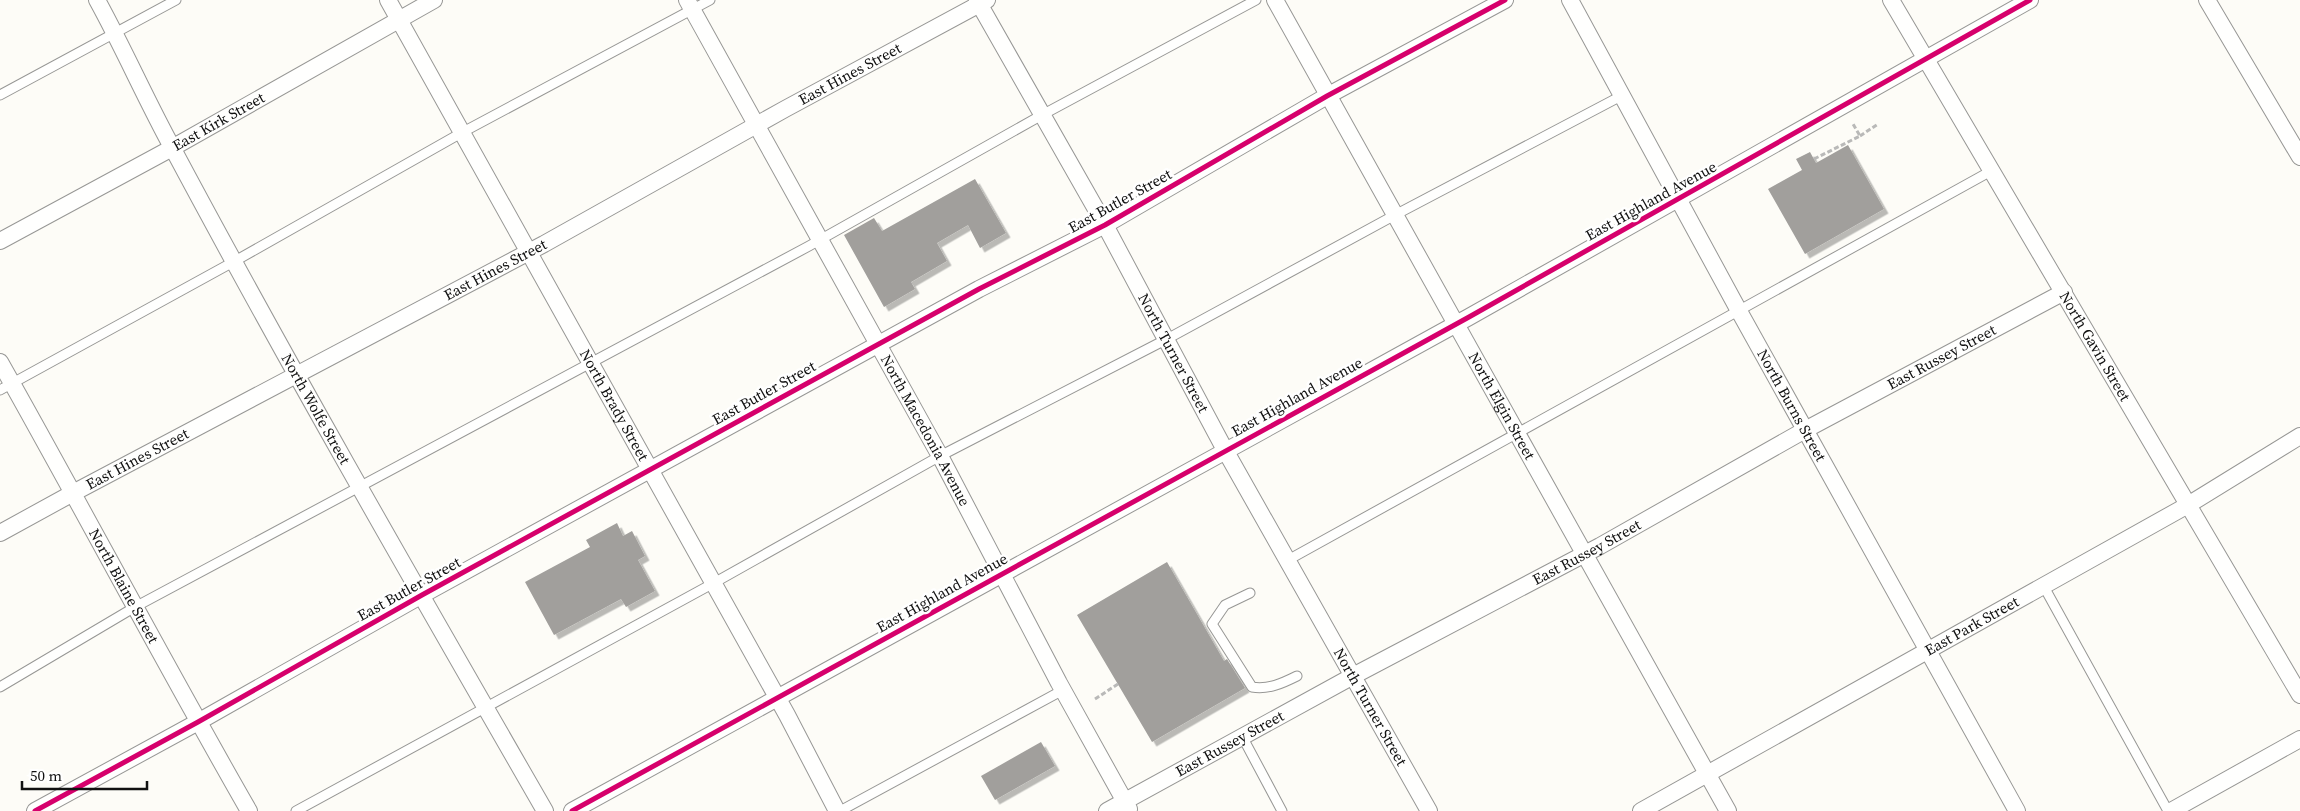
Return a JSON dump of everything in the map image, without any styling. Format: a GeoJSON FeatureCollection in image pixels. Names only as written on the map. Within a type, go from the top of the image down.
{"type":"FeatureCollection","features":[{"type":"Feature","properties":{"kind":"street","name":"North Wolfe Street"},"geometry":{"type":"LineString","coordinates":[[97,0],[116,34],[172,148],[360,486],[545,811]]}},
{"type":"Feature","properties":{"kind":"street","name":"North Brady Street"},"geometry":{"type":"LineString","coordinates":[[388,0],[529,250],[838,811]]}},
{"type":"Feature","properties":{"kind":"street","name":"East Kirk Street"},"geometry":{"type":"LineString","coordinates":[[0,241],[172,148],[434,0]]}},
{"type":"Feature","properties":{"kind":"street","name":"North Elgin Street"},"geometry":{"type":"LineString","coordinates":[[1275,0],[1728,811]]}},
{"type":"Feature","properties":{"kind":"street","name":"East Butler Street"},"geometry":{"type":"LineString","coordinates":[[35,811],[979,288],[1105,225],[1327,96],[1505,0]]}},
{"type":"Feature","properties":{"kind":"street","name":"North Burns Street"},"geometry":{"type":"LineString","coordinates":[[1570,0],[1738,311],[2017,811]]}},
{"type":"Feature","properties":{"kind":"street","name":"North Gavin Street"},"geometry":{"type":"LineString","coordinates":[[1891,0],[1926,60],[1938,76],[1991,171],[2300,695]]}},
{"type":"Feature","properties":{"kind":"street","name":"East Highland Avenue"},"geometry":{"type":"LineString","coordinates":[[572,811],[1456,324],[2030,0]]}},
{"type":"Feature","properties":{"kind":"street"},"geometry":{"type":"LineString","coordinates":[[2207,0],[2300,158]]}},
{"type":"Feature","properties":{"kind":"street","name":"North Turner Street"},"geometry":{"type":"LineString","coordinates":[[981,1],[1042,115],[1167,339],[1225,450],[1429,811]]}},
{"type":"Feature","properties":{"kind":"street","name":"East Hines Street"},"geometry":{"type":"LineString","coordinates":[[0,533],[73,492],[298,375],[529,250],[544,244],[981,1]]}},
{"type":"Feature","properties":{"kind":"street","name":"North Macedonia Avenue"},"geometry":{"type":"LineString","coordinates":[[690,5],[940,456],[1063,690],[1128,806]]}},
{"type":"Feature","properties":{"kind":"street","name":"East Russey Street"},"geometry":{"type":"LineString","coordinates":[[1107,811],[1128,806],[1242,738],[1353,676],[1585,552],[1600,546],[1805,430],[2064,292]]}},
{"type":"Feature","properties":{"kind":"street","name":"North Blaine Street"},"geometry":{"type":"LineString","coordinates":[[0,362],[6,386],[73,492],[198,722],[249,811]]}},
{"type":"Feature","properties":{"kind":"street","name":"East Park Street"},"geometry":{"type":"LineString","coordinates":[[1641,811],[2188,505],[2300,436]]}},
{"type":"Feature","properties":{"kind":"street"},"geometry":{"type":"LineString","coordinates":[[2170,811],[2300,739]]}},
{"type":"Feature","properties":{"kind":"lane"},"geometry":{"type":"LineString","coordinates":[[0,96],[176,0]]}},
{"type":"Feature","properties":{"kind":"lane"},"geometry":{"type":"LineString","coordinates":[[6,386],[235,261],[690,5],[710,0]]}},
{"type":"Feature","properties":{"kind":"lane"},"geometry":{"type":"LineString","coordinates":[[0,688],[135,607],[821,239],[1042,115],[1256,0]]}},
{"type":"Feature","properties":{"kind":"lane"},"geometry":{"type":"LineString","coordinates":[[296,811],[712,584],[940,456],[1167,339],[1395,215],[1623,95]]}},
{"type":"Feature","properties":{"kind":"lane"},"geometry":{"type":"LineString","coordinates":[[1288,560],[1991,171]]}},
{"type":"Feature","properties":{"kind":"lane"},"geometry":{"type":"LineString","coordinates":[[2043,585],[2170,811]]}},
{"type":"Feature","properties":{"kind":"lane"},"geometry":{"type":"LineString","coordinates":[[1250,594],[1225,605],[1212,624],[1220,639],[1252,687],[1279,685],[1297,676]]}},
{"type":"Feature","properties":{"kind":"lane"},"geometry":{"type":"LineString","coordinates":[[838,811],[1063,690]]}},
{"type":"Feature","properties":{"kind":"lane"},"geometry":{"type":"LineString","coordinates":[[1242,738],[1282,811]]}},
{"type":"Feature","properties":{"kind":"path"},"geometry":{"type":"LineString","coordinates":[[1853,124],[1860,136]]}},
{"type":"Feature","properties":{"kind":"path"},"geometry":{"type":"LineString","coordinates":[[1814,159],[1860,136],[1878,124]]}},
{"type":"Feature","properties":{"kind":"path"},"geometry":{"type":"LineString","coordinates":[[1096,698],[1118,684]]}},
{"type":"Feature","properties":{"kind":"building"},"geometry":{"type":"Polygon","coordinates":[[[1848,145],[1884,209],[1805,254],[1768,189],[1802,170],[1796,159],[1810,152],[1816,163],[1848,145]]]}},
{"type":"Feature","properties":{"kind":"building"},"geometry":{"type":"Polygon","coordinates":[[[975,179],[1006,233],[980,248],[968,225],[937,243],[947,261],[911,282],[915,289],[884,307],[844,235],[874,218],[882,231],[975,179]]]}},
{"type":"Feature","properties":{"kind":"building"},"geometry":{"type":"Polygon","coordinates":[[[617,523],[623,536],[632,531],[645,556],[638,560],[655,591],[626,607],[621,599],[554,635],[525,582],[590,547],[586,540],[617,523]]]}},
{"type":"Feature","properties":{"kind":"building"},"geometry":{"type":"Polygon","coordinates":[[[1167,562],[1224,661],[1227,659],[1245,688],[1152,742],[1077,615],[1167,562]]]}},
{"type":"Feature","properties":{"kind":"building"},"geometry":{"type":"Polygon","coordinates":[[[1041,742],[1055,766],[995,800],[981,776],[1041,742]]]}},
{"type":"Feature","properties":{"kind":"cycle path"},"geometry":{"type":"LineString","coordinates":[[35,811],[198,722],[422,595],[979,289],[1105,225],[1327,96],[1505,0]]}},
{"type":"Feature","properties":{"kind":"cycle path"},"geometry":{"type":"LineString","coordinates":[[572,811],[1469,317],[2030,0]]}}]}
